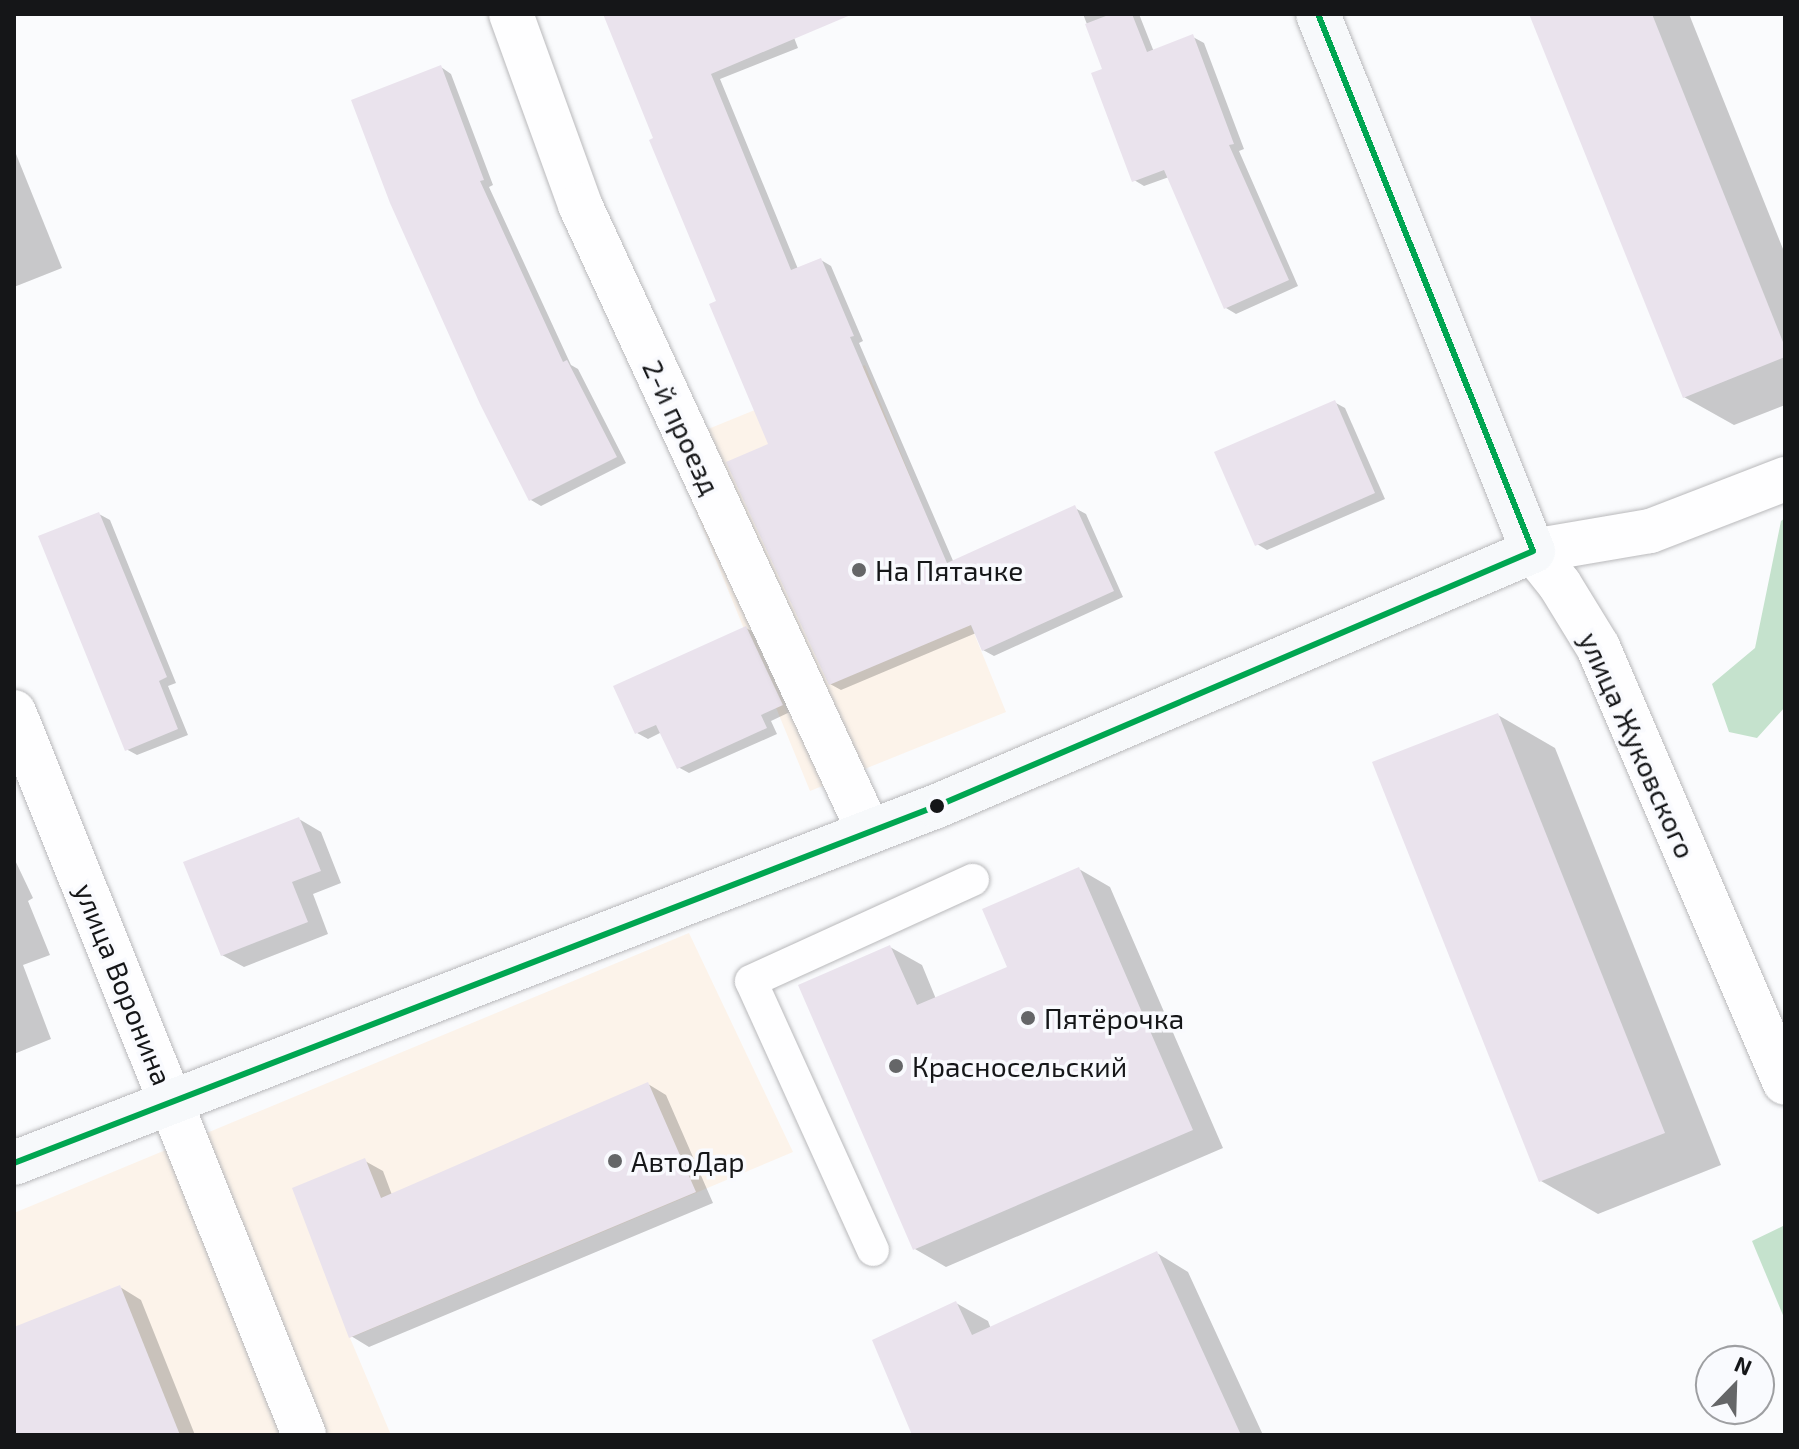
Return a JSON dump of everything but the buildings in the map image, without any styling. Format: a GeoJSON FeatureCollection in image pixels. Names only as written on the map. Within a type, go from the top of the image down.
{"type":"FeatureCollection","features":[{"type":"Feature","properties":{"kind":"street","name":"2-й проезд"},"geometry":{"type":"LineString","coordinates":[[511,14],[580,205],[869,832]]}},
{"type":"Feature","properties":{"kind":"street","name":"улица Жуковского"},"geometry":{"type":"LineString","coordinates":[[1318,14],[1533,551],[1560,585],[1598,647],[1785,1083]]}},
{"type":"Feature","properties":{"kind":"street"},"geometry":{"type":"LineString","coordinates":[[14,1163],[869,832],[1533,551],[1650,531],[1785,479]]}},
{"type":"Feature","properties":{"kind":"street","name":"улица Воронина"},"geometry":{"type":"LineString","coordinates":[[14,712],[304,1435]]}},
{"type":"Feature","properties":{"kind":"lane"},"geometry":{"type":"LineString","coordinates":[[873,1250],[751,981],[973,880]]}},
{"type":"Feature","properties":{"kind":"shaded area"},"geometry":{"type":"Polygon","coordinates":[[[865,365],[1006,712],[810,791],[669,445],[865,365]]]}},
{"type":"Feature","properties":{"kind":"shaded area"},"geometry":{"type":"Polygon","coordinates":[[[689,933],[793,1152],[350,1338],[391,1435],[14,1435],[14,1213],[689,933]]]}},
{"type":"Feature","properties":{"kind":"green space"},"geometry":{"type":"Polygon","coordinates":[[[1785,518],[1785,707],[1757,738],[1729,732],[1712,684],[1755,648],[1781,521],[1785,518]]]}},
{"type":"Feature","properties":{"kind":"green space"},"geometry":{"type":"Polygon","coordinates":[[[1785,1225],[1785,1320],[1752,1241],[1785,1225]]]}},
{"type":"Feature","properties":{"kind":"transit line"},"geometry":{"type":"LineString","coordinates":[[1318,14],[1533,551]]}},
{"type":"Feature","properties":{"kind":"transit line"},"geometry":{"type":"LineString","coordinates":[[14,1163],[937,806],[1533,551]]}},
{"type":"Feature","properties":{"kind":"place","name":"На Пятачке"},"geometry":{"type":"Point","coordinates":[859,570]}},
{"type":"Feature","properties":{"kind":"place","name":"Пятёрочка"},"geometry":{"type":"Point","coordinates":[1028,1018]}},
{"type":"Feature","properties":{"kind":"place","name":"Красносельский"},"geometry":{"type":"Point","coordinates":[896,1066]}},
{"type":"Feature","properties":{"kind":"place","name":"АвтоДар"},"geometry":{"type":"Point","coordinates":[615,1161]}}]}
